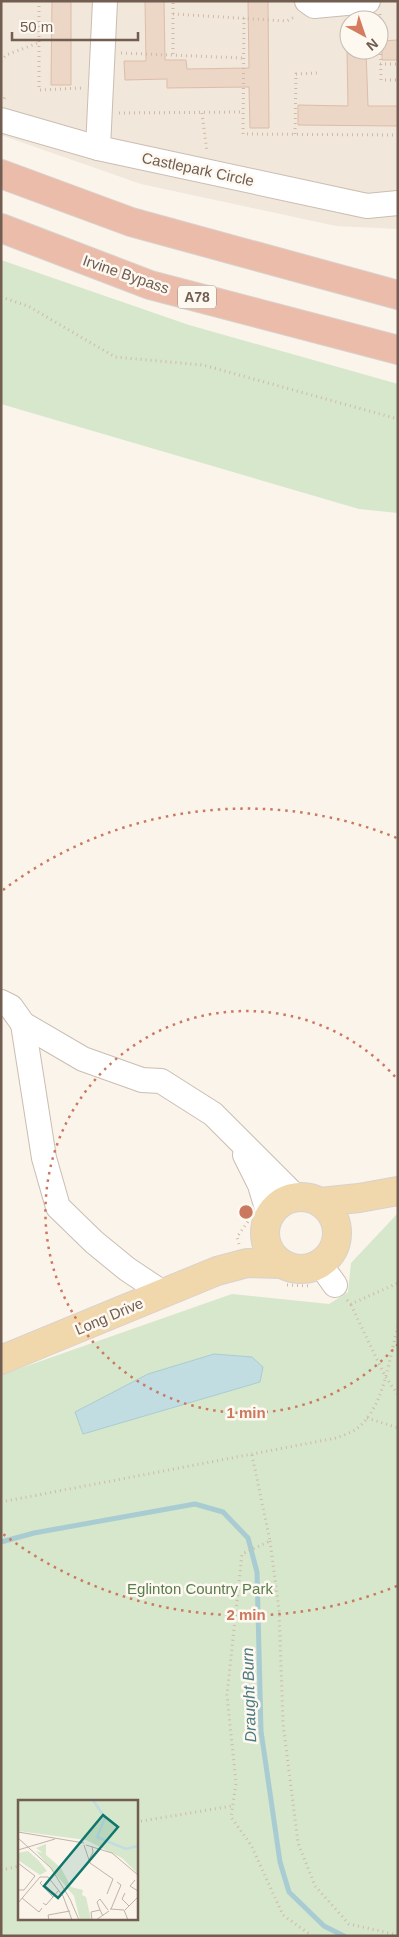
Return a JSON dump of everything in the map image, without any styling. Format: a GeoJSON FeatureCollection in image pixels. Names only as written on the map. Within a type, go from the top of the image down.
{"type":"FeatureCollection","features":[{"type":"Feature","properties":{"kind":"highway"},"geometry":{"type":"LineString","coordinates":[[1,174],[131,222],[398,295]]}},
{"type":"Feature","properties":{"kind":"highway","name":"Irvine Bypass"},"geometry":{"type":"LineString","coordinates":[[1,228],[150,285],[398,350]]}},
{"type":"Feature","properties":{"kind":"main road"},"geometry":{"type":"LineString","coordinates":[[308,1200],[332,1214],[337,1231],[328,1275],[281,1264],[268,1250],[267,1223],[286,1200],[359,1198],[398,1192]]}},
{"type":"Feature","properties":{"kind":"main road"},"geometry":{"type":"LineString","coordinates":[[337,1231],[368,1208],[398,1192]]}},
{"type":"Feature","properties":{"kind":"main road","name":"Long Drive"},"geometry":{"type":"LineString","coordinates":[[217,1270],[242,1252],[267,1223]]}},
{"type":"Feature","properties":{"kind":"main road","name":"Long Drive"},"geometry":{"type":"LineString","coordinates":[[1,1360],[217,1270],[247,1263],[281,1264]]}},
{"type":"Feature","properties":{"kind":"street"},"geometry":{"type":"LineString","coordinates":[[98,148],[105,1]]}},
{"type":"Feature","properties":{"kind":"street"},"geometry":{"type":"LineString","coordinates":[[310,4],[374,6]]}},
{"type":"Feature","properties":{"kind":"street","name":"Castlepark Circle"},"geometry":{"type":"LineString","coordinates":[[1,120],[98,148],[367,206],[398,203]]}},
{"type":"Feature","properties":{"kind":"street"},"geometry":{"type":"LineString","coordinates":[[1,1002],[11,1007],[23,1024],[83,1059],[142,1080],[161,1080],[213,1114],[239,1142],[308,1200]]}},
{"type":"Feature","properties":{"kind":"street"},"geometry":{"type":"LineString","coordinates":[[23,1024],[44,1158],[58,1207],[94,1242],[126,1269],[163,1293]]}},
{"type":"Feature","properties":{"kind":"street"},"geometry":{"type":"LineString","coordinates":[[239,1142],[260,1185],[267,1223]]}},
{"type":"Feature","properties":{"kind":"path"},"geometry":{"type":"LineString","coordinates":[[39,1],[39,90],[101,87]]}},
{"type":"Feature","properties":{"kind":"path"},"geometry":{"type":"LineString","coordinates":[[173,1],[173,54]]}},
{"type":"Feature","properties":{"kind":"path"},"geometry":{"type":"LineString","coordinates":[[173,14],[287,21],[310,4]]}},
{"type":"Feature","properties":{"kind":"path"},"geometry":{"type":"LineString","coordinates":[[374,6],[381,80],[398,80]]}},
{"type":"Feature","properties":{"kind":"path"},"geometry":{"type":"LineString","coordinates":[[244,18],[243,134],[398,135]]}},
{"type":"Feature","properties":{"kind":"path"},"geometry":{"type":"LineString","coordinates":[[1,61],[6,55],[39,43]]}},
{"type":"Feature","properties":{"kind":"path"},"geometry":{"type":"LineString","coordinates":[[102,53],[173,54],[243,58]]}},
{"type":"Feature","properties":{"kind":"path"},"geometry":{"type":"LineString","coordinates":[[380,64],[398,64]]}},
{"type":"Feature","properties":{"kind":"path"},"geometry":{"type":"LineString","coordinates":[[295,134],[296,74],[318,72]]}},
{"type":"Feature","properties":{"kind":"path"},"geometry":{"type":"LineString","coordinates":[[100,114],[243,112]]}},
{"type":"Feature","properties":{"kind":"path"},"geometry":{"type":"LineString","coordinates":[[202,113],[207,154]]}},
{"type":"Feature","properties":{"kind":"path"},"geometry":{"type":"LineString","coordinates":[[1,297],[28,306],[115,357],[203,365],[398,419]]}},
{"type":"Feature","properties":{"kind":"path"},"geometry":{"type":"LineString","coordinates":[[351,1304],[385,1376],[398,1395]]}},
{"type":"Feature","properties":{"kind":"path"},"geometry":{"type":"LineString","coordinates":[[1,1502],[336,1438],[358,1428],[367,1418],[379,1396],[398,1326]]}},
{"type":"Feature","properties":{"kind":"path"},"geometry":{"type":"LineString","coordinates":[[367,1418],[398,1428]]}},
{"type":"Feature","properties":{"kind":"path"},"geometry":{"type":"LineString","coordinates":[[252,1455],[270,1541],[279,1610],[283,1723],[298,1844],[315,1886],[349,1924],[398,1935]]}},
{"type":"Feature","properties":{"kind":"path"},"geometry":{"type":"LineString","coordinates":[[270,1541],[246,1550],[242,1554],[227,1695],[236,1784],[230,1817],[251,1845],[284,1915],[312,1936]]}},
{"type":"Feature","properties":{"kind":"path"},"geometry":{"type":"LineString","coordinates":[[138,1822],[232,1806]]}},
{"type":"Feature","properties":{"kind":"path"},"geometry":{"type":"LineString","coordinates":[[1,1870],[18,1866]]}},
{"type":"Feature","properties":{"kind":"shaded area"},"geometry":{"type":"Polygon","coordinates":[[[1,1],[398,1],[398,229],[336,226],[141,184],[1,135],[1,1]]]}},
{"type":"Feature","properties":{"kind":"green space"},"geometry":{"type":"Polygon","coordinates":[[[1,260],[189,325],[398,384],[398,513],[359,509],[1,404],[1,260]]]}},
{"type":"Feature","properties":{"kind":"green space","name":"Eglinton Country Park"},"geometry":{"type":"Polygon","coordinates":[[[398,1213],[398,1936],[1,1936],[1,1375],[232,1294],[329,1304],[348,1292],[351,1263],[398,1213]]]}},
{"type":"Feature","properties":{"kind":"water"},"geometry":{"type":"Polygon","coordinates":[[[214,1354],[252,1357],[263,1367],[260,1382],[83,1434],[75,1412],[148,1374],[214,1354]]]}},
{"type":"Feature","properties":{"kind":"building"},"geometry":{"type":"Polygon","coordinates":[[[52,1],[71,1],[71,85],[51,85],[52,1]]]}},
{"type":"Feature","properties":{"kind":"building"},"geometry":{"type":"Polygon","coordinates":[[[145,1],[164,1],[165,60],[186,60],[187,69],[249,68],[248,1],[268,1],[269,128],[250,128],[249,87],[167,88],[167,79],[125,80],[124,61],[146,61],[145,1]]]}},
{"type":"Feature","properties":{"kind":"building"},"geometry":{"type":"Polygon","coordinates":[[[398,40],[398,60],[389,60],[389,41],[398,40]]]}},
{"type":"Feature","properties":{"kind":"building"},"geometry":{"type":"Polygon","coordinates":[[[347,60],[366,60],[368,106],[398,106],[398,126],[298,125],[298,105],[348,106],[347,60]]]}},
{"type":"Feature","properties":{"kind":"waterway","name":"Draught Burn"},"geometry":{"type":"LineString","coordinates":[[1,1542],[34,1533],[195,1504],[223,1512],[248,1538],[257,1572],[261,1731],[280,1862],[289,1892],[324,1926],[344,1936]]}}]}
